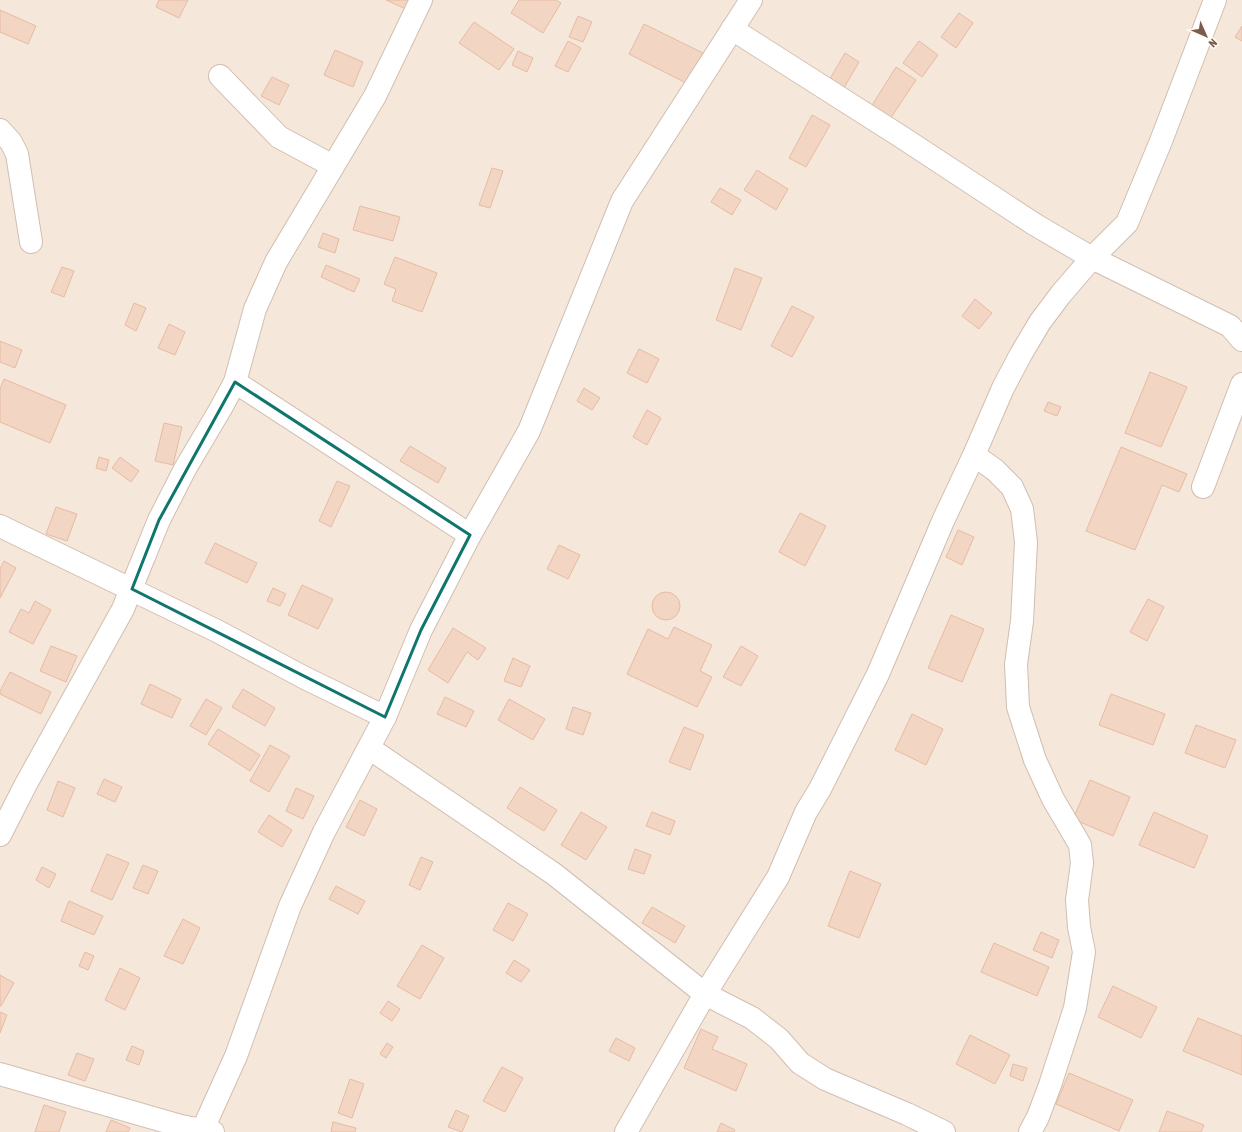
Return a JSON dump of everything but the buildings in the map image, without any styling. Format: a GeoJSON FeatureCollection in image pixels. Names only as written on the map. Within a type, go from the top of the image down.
{"type":"FeatureCollection","features":[{"type":"Feature","properties":{"kind":"street"},"geometry":{"type":"LineString","coordinates":[[0,835],[30,777],[124,609],[136,574],[162,514],[184,470],[235,382],[255,309],[276,262],[375,96],[421,0]]}},
{"type":"Feature","properties":{"kind":"street"},"geometry":{"type":"LineString","coordinates":[[0,1074],[179,1129],[208,1131],[290,906],[324,832],[385,717],[421,630],[470,535],[529,430],[622,201],[751,0]]}},
{"type":"Feature","properties":{"kind":"street"},"geometry":{"type":"LineString","coordinates":[[626,1132],[705,994],[778,877],[806,812],[820,789],[878,674],[943,521],[1003,388],[1021,354],[1040,322],[1053,305],[1092,258],[1127,223],[1216,0]]}},
{"type":"Feature","properties":{"kind":"street"},"geometry":{"type":"LineString","coordinates":[[732,29],[1034,224],[1092,258],[1230,326],[1242,340]]}},
{"type":"Feature","properties":{"kind":"street"},"geometry":{"type":"LineString","coordinates":[[220,76],[279,137],[333,166]]}},
{"type":"Feature","properties":{"kind":"street"},"geometry":{"type":"LineString","coordinates":[[0,130],[11,142],[16,154],[31,242]]}},
{"type":"Feature","properties":{"kind":"street"},"geometry":{"type":"LineString","coordinates":[[235,382],[470,535]]}},
{"type":"Feature","properties":{"kind":"street"},"geometry":{"type":"LineString","coordinates":[[1204,487],[1242,384]]}},
{"type":"Feature","properties":{"kind":"street"},"geometry":{"type":"LineString","coordinates":[[974,455],[995,470],[1012,487],[1022,509],[1026,542],[1022,621],[1016,664],[1018,706],[1035,760],[1053,799],[1080,845],[1082,863],[1077,900],[1079,927],[1084,952],[1075,1008],[1050,1085],[1038,1117],[1030,1132]]}},
{"type":"Feature","properties":{"kind":"street"},"geometry":{"type":"LineString","coordinates":[[0,526],[132,589],[305,678],[385,717]]}},
{"type":"Feature","properties":{"kind":"street"},"geometry":{"type":"LineString","coordinates":[[369,748],[554,874],[705,994],[752,1018],[779,1039],[800,1063],[825,1079],[907,1114],[944,1132]]}},
{"type":"Feature","properties":{"kind":"highlighted area"},"geometry":{"type":"Polygon","coordinates":[[[235,382],[470,535],[421,630],[385,717],[132,589],[159,520],[235,382]]]}},
{"type":"Feature","properties":{"kind":"shaded area"},"geometry":{"type":"Polygon","coordinates":[[[0,0],[1242,0],[1242,1132],[0,1132],[0,0]]]}}]}
